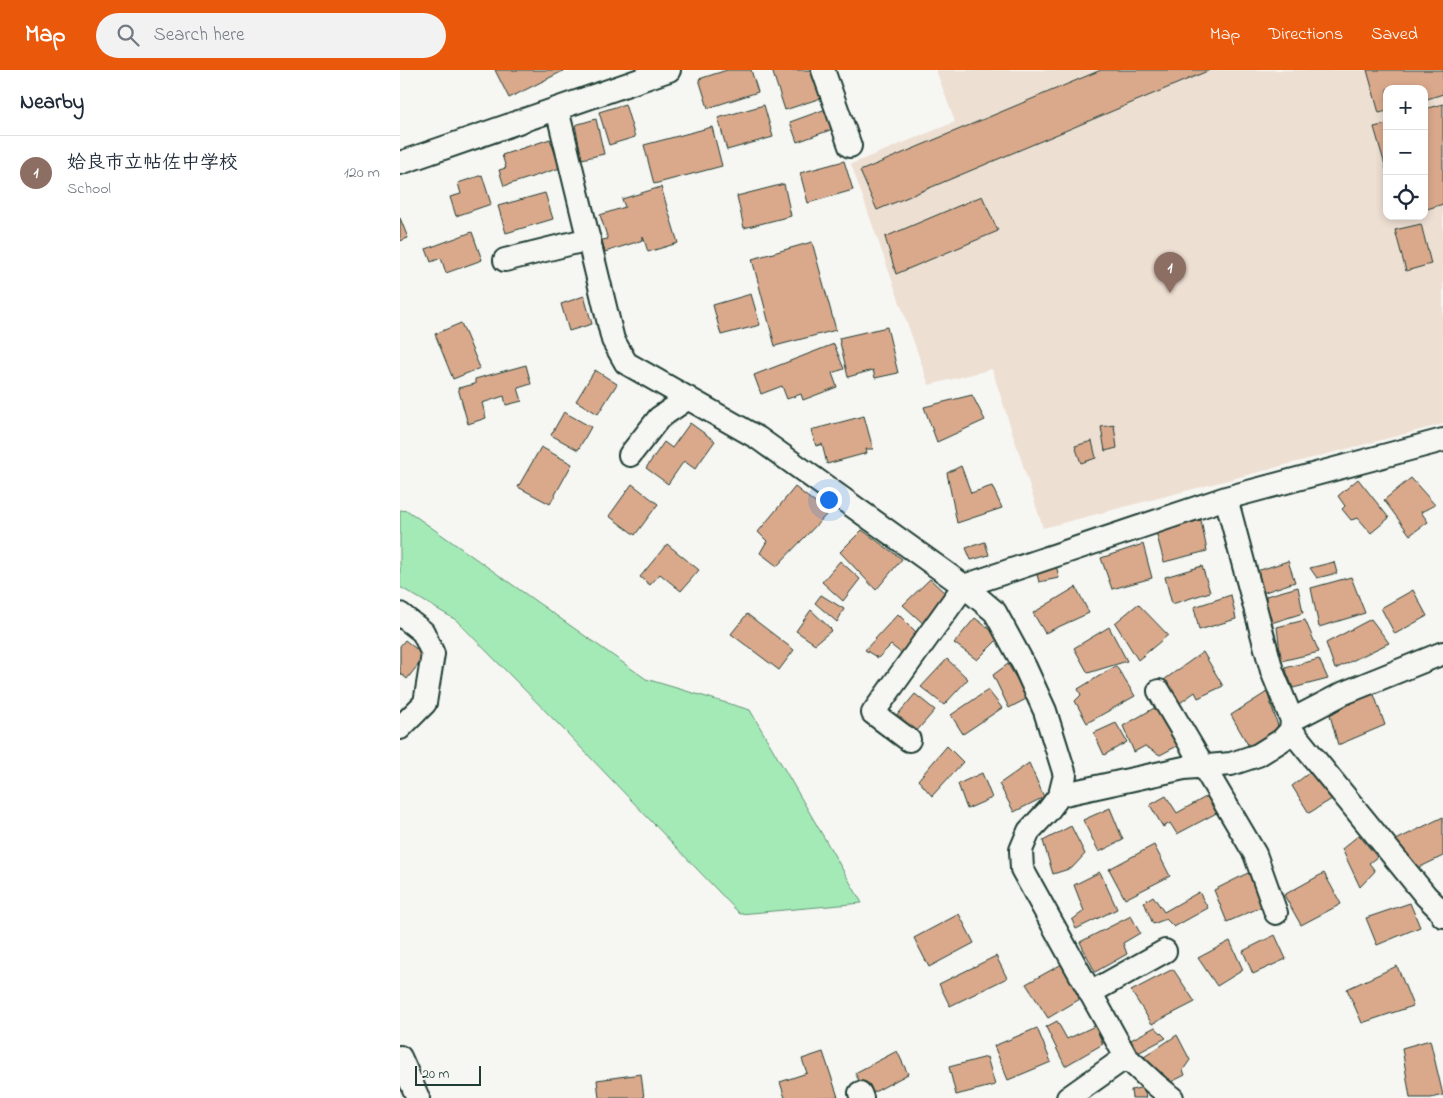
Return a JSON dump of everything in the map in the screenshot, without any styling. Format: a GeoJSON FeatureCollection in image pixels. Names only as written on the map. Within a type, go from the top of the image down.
{"type":"FeatureCollection","features":[{"type":"Feature","properties":{"kind":"street"},"geometry":{"type":"LineString","coordinates":[[402,158],[557,109],[670,70]]}},
{"type":"Feature","properties":{"kind":"street"},"geometry":{"type":"LineString","coordinates":[[823,70],[850,146]]}},
{"type":"Feature","properties":{"kind":"street"},"geometry":{"type":"LineString","coordinates":[[557,109],[613,340],[626,363],[758,438],[964,586],[995,612],[1025,667],[1045,711],[1066,775],[1060,795],[1029,831],[1021,850],[1022,868],[1126,1058],[1172,1098]]}},
{"type":"Feature","properties":{"kind":"street"},"geometry":{"type":"LineString","coordinates":[[505,260],[589,239]]}},
{"type":"Feature","properties":{"kind":"street"},"geometry":{"type":"LineString","coordinates":[[630,455],[660,418],[688,398]]}},
{"type":"Feature","properties":{"kind":"street"},"geometry":{"type":"LineString","coordinates":[[909,740],[873,713],[964,586],[1226,498],[1443,440]]}},
{"type":"Feature","properties":{"kind":"street"},"geometry":{"type":"LineString","coordinates":[[1226,498],[1272,671],[1291,725],[1443,916]]}},
{"type":"Feature","properties":{"kind":"street"},"geometry":{"type":"LineString","coordinates":[[400,614],[423,632],[433,654],[425,703],[400,728]]}},
{"type":"Feature","properties":{"kind":"street"},"geometry":{"type":"LineString","coordinates":[[1060,795],[1184,768],[1231,764],[1258,755],[1282,740],[1291,725],[1344,693],[1443,653]]}},
{"type":"Feature","properties":{"kind":"street"},"geometry":{"type":"LineString","coordinates":[[1159,691],[1255,854],[1276,913]]}},
{"type":"Feature","properties":{"kind":"street"},"geometry":{"type":"LineString","coordinates":[[1090,993],[1165,951]]}},
{"type":"Feature","properties":{"kind":"street"},"geometry":{"type":"LineString","coordinates":[[400,1057],[418,1098]]}},
{"type":"Feature","properties":{"kind":"street"},"geometry":{"type":"LineString","coordinates":[[1068,1098],[1126,1058]]}},
{"type":"Feature","properties":{"kind":"shaded area"},"geometry":{"type":"Polygon","coordinates":[[[936,70],[1443,70],[1443,424],[1043,528],[992,369],[929,385],[851,164],[955,122],[936,70]]]}},
{"type":"Feature","properties":{"kind":"green space"},"geometry":{"type":"Polygon","coordinates":[[[400,510],[408,511],[646,679],[750,710],[862,903],[740,914],[456,620],[400,587],[400,510]]]}},
{"type":"Feature","properties":{"kind":"building"},"geometry":{"type":"Polygon","coordinates":[[[495,70],[562,70],[563,71],[509,98],[495,70]]]}},
{"type":"Feature","properties":{"kind":"building"},"geometry":{"type":"Polygon","coordinates":[[[727,70],[751,70],[758,92],[708,108],[699,79],[727,70]]]}},
{"type":"Feature","properties":{"kind":"building"},"geometry":{"type":"Polygon","coordinates":[[[772,70],[812,70],[821,98],[785,110],[772,70]]]}},
{"type":"Feature","properties":{"kind":"building"},"geometry":{"type":"Polygon","coordinates":[[[1101,70],[1210,70],[877,210],[860,171],[1101,70]]]}},
{"type":"Feature","properties":{"kind":"building"},"geometry":{"type":"Polygon","coordinates":[[[1367,70],[1443,70],[1443,94],[1428,99],[1428,85],[1383,85],[1383,112],[1379,113],[1367,70]]]}},
{"type":"Feature","properties":{"kind":"building"},"geometry":{"type":"Polygon","coordinates":[[[625,104],[635,137],[609,145],[599,112],[625,104]]]}},
{"type":"Feature","properties":{"kind":"building"},"geometry":{"type":"Polygon","coordinates":[[[1443,104],[1443,204],[1428,209],[1428,130],[1428,108],[1443,104]]]}},
{"type":"Feature","properties":{"kind":"building"},"geometry":{"type":"Polygon","coordinates":[[[764,105],[773,137],[727,150],[718,118],[764,105]]]}},
{"type":"Feature","properties":{"kind":"building"},"geometry":{"type":"Polygon","coordinates":[[[826,109],[833,129],[797,142],[790,122],[826,109]]]}},
{"type":"Feature","properties":{"kind":"building"},"geometry":{"type":"Polygon","coordinates":[[[596,119],[604,154],[582,159],[575,125],[596,119]]]}},
{"type":"Feature","properties":{"kind":"building"},"geometry":{"type":"Polygon","coordinates":[[[1383,125],[1383,158],[1374,127],[1383,125]]]}},
{"type":"Feature","properties":{"kind":"building"},"geometry":{"type":"Polygon","coordinates":[[[712,127],[722,166],[654,184],[644,145],[712,127]]]}},
{"type":"Feature","properties":{"kind":"building"},"geometry":{"type":"Polygon","coordinates":[[[550,139],[560,168],[504,186],[499,170],[506,168],[502,155],[550,139]]]}},
{"type":"Feature","properties":{"kind":"building"},"geometry":{"type":"Polygon","coordinates":[[[844,161],[853,190],[808,203],[800,173],[844,161]]]}},
{"type":"Feature","properties":{"kind":"building"},"geometry":{"type":"Polygon","coordinates":[[[482,175],[491,204],[456,216],[450,197],[461,194],[458,183],[482,175]]]}},
{"type":"Feature","properties":{"kind":"building"},"geometry":{"type":"Polygon","coordinates":[[[784,184],[791,216],[744,228],[737,196],[784,184]]]}},
{"type":"Feature","properties":{"kind":"building"},"geometry":{"type":"Polygon","coordinates":[[[661,187],[678,243],[648,252],[643,236],[643,240],[605,252],[602,240],[608,239],[600,215],[625,207],[622,199],[661,187]]]}},
{"type":"Feature","properties":{"kind":"building"},"geometry":{"type":"Polygon","coordinates":[[[545,193],[553,219],[506,233],[498,206],[545,193]]]}},
{"type":"Feature","properties":{"kind":"building"},"geometry":{"type":"Polygon","coordinates":[[[982,196],[998,231],[896,274],[885,237],[982,196]]]}},
{"type":"Feature","properties":{"kind":"building"},"geometry":{"type":"Polygon","coordinates":[[[400,218],[408,238],[400,241],[400,218]]]}},
{"type":"Feature","properties":{"kind":"building"},"geometry":{"type":"Polygon","coordinates":[[[1421,224],[1431,264],[1406,271],[1395,230],[1421,224]]]}},
{"type":"Feature","properties":{"kind":"building"},"geometry":{"type":"Polygon","coordinates":[[[472,232],[482,260],[446,273],[441,258],[431,262],[426,249],[472,232]]]}},
{"type":"Feature","properties":{"kind":"building"},"geometry":{"type":"Polygon","coordinates":[[[812,242],[836,330],[775,346],[752,259],[812,242]]]}},
{"type":"Feature","properties":{"kind":"building"},"geometry":{"type":"Polygon","coordinates":[[[751,294],[760,325],[721,335],[713,305],[751,294]]]}},
{"type":"Feature","properties":{"kind":"building"},"geometry":{"type":"Polygon","coordinates":[[[584,296],[592,324],[569,331],[561,304],[584,296]]]}},
{"type":"Feature","properties":{"kind":"building"},"geometry":{"type":"Polygon","coordinates":[[[461,323],[480,368],[453,379],[435,334],[461,323]]]}},
{"type":"Feature","properties":{"kind":"building"},"geometry":{"type":"Polygon","coordinates":[[[887,327],[898,373],[875,378],[873,370],[848,377],[839,338],[887,327]]]}},
{"type":"Feature","properties":{"kind":"building"},"geometry":{"type":"Polygon","coordinates":[[[834,344],[844,369],[832,373],[837,387],[803,400],[801,394],[787,399],[782,386],[761,394],[754,375],[834,344]]]}},
{"type":"Feature","properties":{"kind":"building"},"geometry":{"type":"Polygon","coordinates":[[[526,365],[531,384],[518,388],[522,401],[506,405],[504,396],[482,403],[486,418],[468,424],[458,388],[475,384],[475,379],[526,365]]]}},
{"type":"Feature","properties":{"kind":"building"},"geometry":{"type":"Polygon","coordinates":[[[595,370],[617,384],[598,414],[576,401],[595,370]]]}},
{"type":"Feature","properties":{"kind":"building"},"geometry":{"type":"Polygon","coordinates":[[[972,395],[985,420],[937,442],[924,407],[972,395]]]}},
{"type":"Feature","properties":{"kind":"building"},"geometry":{"type":"Polygon","coordinates":[[[564,412],[591,427],[578,450],[551,435],[564,412]]]}},
{"type":"Feature","properties":{"kind":"building"},"geometry":{"type":"Polygon","coordinates":[[[864,416],[873,449],[866,449],[867,453],[827,464],[822,444],[816,446],[811,430],[864,416]]]}},
{"type":"Feature","properties":{"kind":"building"},"geometry":{"type":"Polygon","coordinates":[[[690,423],[715,441],[695,469],[684,461],[668,484],[646,468],[664,442],[672,448],[690,423]]]}},
{"type":"Feature","properties":{"kind":"building"},"geometry":{"type":"Polygon","coordinates":[[[1114,425],[1117,448],[1105,451],[1101,427],[1114,425]]]}},
{"type":"Feature","properties":{"kind":"building"},"geometry":{"type":"Polygon","coordinates":[[[1092,441],[1096,458],[1081,463],[1075,446],[1092,441]]]}},
{"type":"Feature","properties":{"kind":"building"},"geometry":{"type":"Polygon","coordinates":[[[541,447],[572,464],[550,504],[518,487],[541,447]]]}},
{"type":"Feature","properties":{"kind":"building"},"geometry":{"type":"Polygon","coordinates":[[[961,466],[971,493],[992,486],[1002,508],[957,523],[947,473],[961,466]]]}},
{"type":"Feature","properties":{"kind":"building"},"geometry":{"type":"Polygon","coordinates":[[[1411,478],[1435,505],[1421,512],[1428,522],[1410,535],[1384,500],[1411,478]]]}},
{"type":"Feature","properties":{"kind":"building"},"geometry":{"type":"Polygon","coordinates":[[[1358,479],[1389,518],[1371,533],[1358,518],[1351,520],[1342,509],[1345,506],[1338,496],[1358,479]]]}},
{"type":"Feature","properties":{"kind":"building"},"geometry":{"type":"Polygon","coordinates":[[[632,484],[658,504],[635,535],[609,516],[632,484]]]}},
{"type":"Feature","properties":{"kind":"building"},"geometry":{"type":"Polygon","coordinates":[[[795,487],[828,513],[777,566],[760,553],[767,541],[758,532],[795,487]]]}},
{"type":"Feature","properties":{"kind":"building"},"geometry":{"type":"Polygon","coordinates":[[[1201,520],[1207,551],[1164,562],[1156,532],[1201,520]]]}},
{"type":"Feature","properties":{"kind":"building"},"geometry":{"type":"Polygon","coordinates":[[[862,530],[902,559],[876,590],[840,552],[862,530]]]}},
{"type":"Feature","properties":{"kind":"building"},"geometry":{"type":"Polygon","coordinates":[[[985,542],[989,555],[971,560],[966,548],[985,542]]]}},
{"type":"Feature","properties":{"kind":"building"},"geometry":{"type":"Polygon","coordinates":[[[667,544],[699,570],[681,591],[660,574],[650,585],[640,577],[667,544]]]}},
{"type":"Feature","properties":{"kind":"building"},"geometry":{"type":"Polygon","coordinates":[[[1143,544],[1152,578],[1112,589],[1101,558],[1143,544]]]}},
{"type":"Feature","properties":{"kind":"building"},"geometry":{"type":"Polygon","coordinates":[[[1055,560],[1059,578],[1039,582],[1035,567],[1055,560]]]}},
{"type":"Feature","properties":{"kind":"building"},"geometry":{"type":"Polygon","coordinates":[[[840,561],[860,579],[843,601],[822,582],[840,561]]]}},
{"type":"Feature","properties":{"kind":"building"},"geometry":{"type":"Polygon","coordinates":[[[1288,561],[1295,582],[1259,594],[1257,571],[1288,561]]]}},
{"type":"Feature","properties":{"kind":"building"},"geometry":{"type":"Polygon","coordinates":[[[1334,562],[1337,573],[1317,578],[1310,568],[1334,562]]]}},
{"type":"Feature","properties":{"kind":"building"},"geometry":{"type":"Polygon","coordinates":[[[1202,566],[1210,592],[1172,604],[1165,577],[1202,566]]]}},
{"type":"Feature","properties":{"kind":"building"},"geometry":{"type":"Polygon","coordinates":[[[1351,577],[1365,613],[1319,627],[1311,588],[1351,577]]]}},
{"type":"Feature","properties":{"kind":"building"},"geometry":{"type":"Polygon","coordinates":[[[930,579],[948,596],[925,625],[903,605],[930,579]]]}},
{"type":"Feature","properties":{"kind":"building"},"geometry":{"type":"Polygon","coordinates":[[[1076,587],[1089,613],[1045,633],[1033,613],[1076,587]]]}},
{"type":"Feature","properties":{"kind":"building"},"geometry":{"type":"Polygon","coordinates":[[[1298,587],[1303,613],[1268,624],[1266,596],[1298,587]]]}},
{"type":"Feature","properties":{"kind":"building"},"geometry":{"type":"Polygon","coordinates":[[[1413,590],[1427,616],[1395,634],[1381,608],[1413,590]]]}},
{"type":"Feature","properties":{"kind":"building"},"geometry":{"type":"Polygon","coordinates":[[[821,595],[844,609],[837,622],[815,603],[821,595]]]}},
{"type":"Feature","properties":{"kind":"building"},"geometry":{"type":"Polygon","coordinates":[[[1231,595],[1236,619],[1199,630],[1194,607],[1231,595]]]}},
{"type":"Feature","properties":{"kind":"building"},"geometry":{"type":"Polygon","coordinates":[[[1138,604],[1168,635],[1138,660],[1115,623],[1138,604]]]}},
{"type":"Feature","properties":{"kind":"building"},"geometry":{"type":"Polygon","coordinates":[[[811,610],[832,630],[815,644],[796,631],[811,610]]]}},
{"type":"Feature","properties":{"kind":"building"},"geometry":{"type":"Polygon","coordinates":[[[747,614],[794,650],[779,670],[731,634],[747,614]]]}},
{"type":"Feature","properties":{"kind":"building"},"geometry":{"type":"Polygon","coordinates":[[[898,614],[920,636],[901,653],[891,645],[878,658],[865,650],[898,614]]]}},
{"type":"Feature","properties":{"kind":"building"},"geometry":{"type":"Polygon","coordinates":[[[975,618],[1000,637],[977,660],[954,643],[975,618]]]}},
{"type":"Feature","properties":{"kind":"building"},"geometry":{"type":"Polygon","coordinates":[[[1371,619],[1389,643],[1335,669],[1326,643],[1371,619]]]}},
{"type":"Feature","properties":{"kind":"building"},"geometry":{"type":"Polygon","coordinates":[[[1305,620],[1319,652],[1281,661],[1277,627],[1305,620]]]}},
{"type":"Feature","properties":{"kind":"building"},"geometry":{"type":"Polygon","coordinates":[[[1109,627],[1127,661],[1088,673],[1074,648],[1109,627]]]}},
{"type":"Feature","properties":{"kind":"building"},"geometry":{"type":"Polygon","coordinates":[[[405,640],[425,656],[407,679],[400,673],[400,646],[405,640]]]}},
{"type":"Feature","properties":{"kind":"building"},"geometry":{"type":"Polygon","coordinates":[[[1203,652],[1223,686],[1198,698],[1195,692],[1176,706],[1161,682],[1203,652]]]}},
{"type":"Feature","properties":{"kind":"building"},"geometry":{"type":"Polygon","coordinates":[[[947,659],[968,679],[944,705],[921,687],[947,659]]]}},
{"type":"Feature","properties":{"kind":"building"},"geometry":{"type":"Polygon","coordinates":[[[1319,659],[1328,679],[1293,688],[1285,668],[1319,659]]]}},
{"type":"Feature","properties":{"kind":"building"},"geometry":{"type":"Polygon","coordinates":[[[1008,664],[1028,698],[1009,708],[993,675],[1008,664]]]}},
{"type":"Feature","properties":{"kind":"building"},"geometry":{"type":"Polygon","coordinates":[[[1116,666],[1135,696],[1087,723],[1075,701],[1081,695],[1078,689],[1116,666]]]}},
{"type":"Feature","properties":{"kind":"building"},"geometry":{"type":"Polygon","coordinates":[[[1372,689],[1385,725],[1338,745],[1330,715],[1372,689]]]}},
{"type":"Feature","properties":{"kind":"building"},"geometry":{"type":"Polygon","coordinates":[[[988,690],[1002,708],[963,734],[951,715],[988,690]]]}},
{"type":"Feature","properties":{"kind":"building"},"geometry":{"type":"Polygon","coordinates":[[[1267,692],[1280,732],[1251,750],[1231,715],[1267,692]]]}},
{"type":"Feature","properties":{"kind":"building"},"geometry":{"type":"Polygon","coordinates":[[[915,694],[935,710],[914,734],[894,719],[915,694]]]}},
{"type":"Feature","properties":{"kind":"building"},"geometry":{"type":"Polygon","coordinates":[[[1156,707],[1179,745],[1160,755],[1145,746],[1134,752],[1123,726],[1156,707]]]}},
{"type":"Feature","properties":{"kind":"building"},"geometry":{"type":"Polygon","coordinates":[[[1116,723],[1127,742],[1104,755],[1094,733],[1116,723]]]}},
{"type":"Feature","properties":{"kind":"building"},"geometry":{"type":"Polygon","coordinates":[[[947,746],[963,762],[932,796],[918,780],[947,746]]]}},
{"type":"Feature","properties":{"kind":"building"},"geometry":{"type":"Polygon","coordinates":[[[1029,763],[1044,797],[1014,812],[999,784],[1029,763]]]}},
{"type":"Feature","properties":{"kind":"building"},"geometry":{"type":"Polygon","coordinates":[[[1314,769],[1332,799],[1309,813],[1292,786],[1314,769]]]}},
{"type":"Feature","properties":{"kind":"building"},"geometry":{"type":"Polygon","coordinates":[[[982,773],[992,798],[967,809],[958,784],[982,773]]]}},
{"type":"Feature","properties":{"kind":"building"},"geometry":{"type":"Polygon","coordinates":[[[1213,793],[1224,809],[1177,834],[1170,823],[1163,827],[1150,805],[1166,796],[1177,813],[1213,793]]]}},
{"type":"Feature","properties":{"kind":"building"},"geometry":{"type":"Polygon","coordinates":[[[1110,808],[1123,840],[1099,852],[1083,820],[1110,808]]]}},
{"type":"Feature","properties":{"kind":"building"},"geometry":{"type":"Polygon","coordinates":[[[1443,817],[1443,856],[1418,868],[1396,840],[1443,817]]]}},
{"type":"Feature","properties":{"kind":"building"},"geometry":{"type":"Polygon","coordinates":[[[1071,826],[1085,854],[1072,868],[1053,874],[1043,841],[1071,826]]]}},
{"type":"Feature","properties":{"kind":"building"},"geometry":{"type":"Polygon","coordinates":[[[1359,835],[1377,857],[1369,863],[1375,871],[1360,887],[1342,849],[1359,835]]]}},
{"type":"Feature","properties":{"kind":"building"},"geometry":{"type":"Polygon","coordinates":[[[1154,845],[1170,876],[1125,899],[1109,869],[1154,845]]]}},
{"type":"Feature","properties":{"kind":"building"},"geometry":{"type":"Polygon","coordinates":[[[1252,871],[1268,904],[1227,922],[1214,890],[1252,871]]]}},
{"type":"Feature","properties":{"kind":"building"},"geometry":{"type":"Polygon","coordinates":[[[1100,872],[1117,909],[1076,929],[1072,920],[1084,911],[1074,885],[1100,872]]]}},
{"type":"Feature","properties":{"kind":"building"},"geometry":{"type":"Polygon","coordinates":[[[1324,873],[1341,904],[1301,925],[1284,895],[1324,873]]]}},
{"type":"Feature","properties":{"kind":"building"},"geometry":{"type":"Polygon","coordinates":[[[1199,892],[1208,908],[1174,927],[1166,919],[1153,924],[1144,902],[1153,896],[1164,912],[1199,892]]]}},
{"type":"Feature","properties":{"kind":"building"},"geometry":{"type":"Polygon","coordinates":[[[1410,903],[1420,927],[1377,945],[1366,918],[1410,903]]]}},
{"type":"Feature","properties":{"kind":"building"},"geometry":{"type":"Polygon","coordinates":[[[959,914],[974,943],[929,967],[914,938],[959,914]]]}},
{"type":"Feature","properties":{"kind":"building"},"geometry":{"type":"Polygon","coordinates":[[[1131,916],[1140,933],[1123,943],[1127,954],[1095,972],[1080,942],[1131,916]]]}},
{"type":"Feature","properties":{"kind":"building"},"geometry":{"type":"Polygon","coordinates":[[[1275,935],[1286,959],[1253,974],[1243,951],[1275,935]]]}},
{"type":"Feature","properties":{"kind":"building"},"geometry":{"type":"Polygon","coordinates":[[[1230,941],[1243,970],[1217,986],[1198,958],[1230,941]]]}},
{"type":"Feature","properties":{"kind":"building"},"geometry":{"type":"Polygon","coordinates":[[[996,956],[1007,978],[950,1006],[939,984],[996,956]]]}},
{"type":"Feature","properties":{"kind":"building"},"geometry":{"type":"Polygon","coordinates":[[[1062,964],[1080,999],[1048,1018],[1026,984],[1062,964]]]}},
{"type":"Feature","properties":{"kind":"building"},"geometry":{"type":"Polygon","coordinates":[[[1397,966],[1413,1006],[1362,1023],[1347,989],[1397,966]]]}},
{"type":"Feature","properties":{"kind":"building"},"geometry":{"type":"Polygon","coordinates":[[[1173,969],[1195,1002],[1152,1024],[1131,991],[1173,969]]]}},
{"type":"Feature","properties":{"kind":"building"},"geometry":{"type":"Polygon","coordinates":[[[1057,1021],[1067,1039],[1095,1026],[1103,1044],[1065,1066],[1046,1027],[1057,1021]]]}},
{"type":"Feature","properties":{"kind":"building"},"geometry":{"type":"Polygon","coordinates":[[[1155,1027],[1166,1038],[1136,1054],[1129,1041],[1155,1027]]]}},
{"type":"Feature","properties":{"kind":"building"},"geometry":{"type":"Polygon","coordinates":[[[1037,1028],[1051,1062],[1008,1080],[994,1046],[1037,1028]]]}},
{"type":"Feature","properties":{"kind":"building"},"geometry":{"type":"Polygon","coordinates":[[[1177,1035],[1190,1060],[1183,1070],[1185,1075],[1171,1082],[1169,1078],[1166,1080],[1162,1072],[1151,1076],[1144,1057],[1177,1035]]]}},
{"type":"Feature","properties":{"kind":"building"},"geometry":{"type":"Polygon","coordinates":[[[1430,1040],[1443,1095],[1431,1098],[1410,1098],[1402,1048],[1430,1040]]]}},
{"type":"Feature","properties":{"kind":"building"},"geometry":{"type":"Polygon","coordinates":[[[897,1051],[908,1074],[867,1096],[855,1073],[897,1051]]]}},
{"type":"Feature","properties":{"kind":"building"},"geometry":{"type":"Polygon","coordinates":[[[823,1052],[838,1097],[785,1098],[780,1082],[807,1073],[802,1059],[823,1052]]]}},
{"type":"Feature","properties":{"kind":"building"},"geometry":{"type":"Polygon","coordinates":[[[987,1057],[995,1085],[956,1095],[949,1067],[987,1057]]]}},
{"type":"Feature","properties":{"kind":"building"},"geometry":{"type":"Polygon","coordinates":[[[641,1074],[644,1098],[599,1098],[597,1080],[641,1074]]]}},
{"type":"Feature","properties":{"kind":"building"},"geometry":{"type":"Polygon","coordinates":[[[1144,1087],[1146,1098],[1132,1098],[1131,1090],[1144,1087]]]}},
{"type":"Feature","properties":{"kind":"place","name":"姶良市立帖佐中学校"},"geometry":{"type":"Point","coordinates":[1170,293]}}]}
